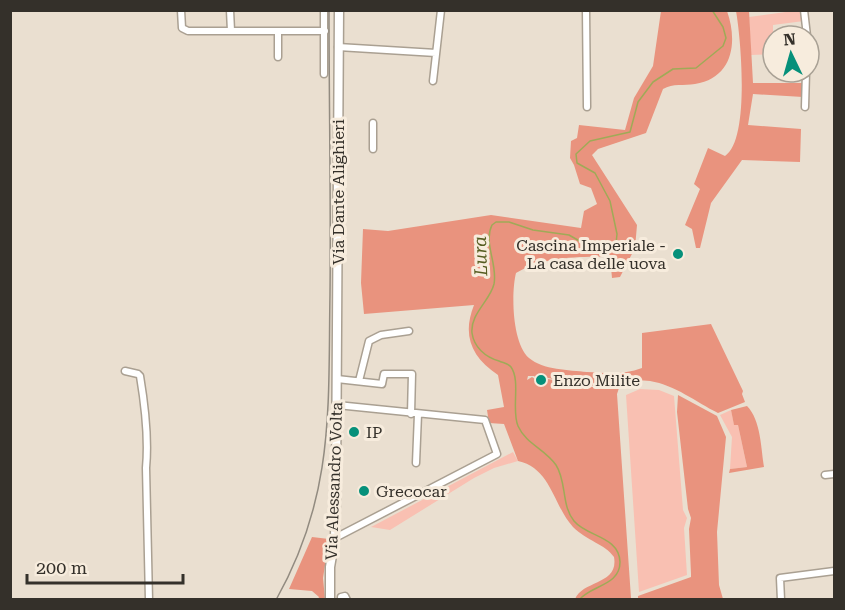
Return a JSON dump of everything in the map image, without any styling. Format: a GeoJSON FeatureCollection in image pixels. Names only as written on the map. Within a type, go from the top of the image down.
{"type":"FeatureCollection","features":[{"type":"Feature","properties":{"kind":"street"},"geometry":{"type":"LineString","coordinates":[[181,10],[181,24],[184,30],[325,31]]}},
{"type":"Feature","properties":{"kind":"street"},"geometry":{"type":"LineString","coordinates":[[230,10],[231,31]]}},
{"type":"Feature","properties":{"kind":"street"},"geometry":{"type":"LineString","coordinates":[[324,10],[324,74]]}},
{"type":"Feature","properties":{"kind":"street","name":"Via Dante Alighieri"},"geometry":{"type":"LineString","coordinates":[[337,376],[339,10]]}},
{"type":"Feature","properties":{"kind":"street"},"geometry":{"type":"LineString","coordinates":[[432,81],[441,10]]}},
{"type":"Feature","properties":{"kind":"street"},"geometry":{"type":"LineString","coordinates":[[586,10],[587,107]]}},
{"type":"Feature","properties":{"kind":"street"},"geometry":{"type":"LineString","coordinates":[[278,31],[278,57]]}},
{"type":"Feature","properties":{"kind":"street"},"geometry":{"type":"LineString","coordinates":[[338,47],[436,53]]}},
{"type":"Feature","properties":{"kind":"street"},"geometry":{"type":"LineString","coordinates":[[805,107],[806,84]]}},
{"type":"Feature","properties":{"kind":"street"},"geometry":{"type":"LineString","coordinates":[[373,123],[373,149]]}},
{"type":"Feature","properties":{"kind":"street"},"geometry":{"type":"LineString","coordinates":[[359,381],[369,341],[381,335],[410,331]]}},
{"type":"Feature","properties":{"kind":"street"},"geometry":{"type":"LineString","coordinates":[[125,371],[140,376],[145,403],[149,600]]}},
{"type":"Feature","properties":{"kind":"street"},"geometry":{"type":"LineString","coordinates":[[337,376],[382,384],[384,374],[412,374],[416,463]]}},
{"type":"Feature","properties":{"kind":"street","name":"Via Alessandro Volta"},"geometry":{"type":"LineString","coordinates":[[330,600],[330,567],[335,538],[337,376]]}},
{"type":"Feature","properties":{"kind":"street"},"geometry":{"type":"LineString","coordinates":[[335,538],[496,454],[485,420],[337,405]]}},
{"type":"Feature","properties":{"kind":"street"},"geometry":{"type":"LineString","coordinates":[[825,474],[834,474]]}},
{"type":"Feature","properties":{"kind":"street"},"geometry":{"type":"LineString","coordinates":[[781,600],[780,578],[834,572]]}},
{"type":"Feature","properties":{"kind":"street"},"geometry":{"type":"LineString","coordinates":[[340,600],[345,596],[347,600]]}},
{"type":"Feature","properties":{"kind":"shaded area"},"geometry":{"type":"Polygon","coordinates":[[[661,11],[727,11],[732,46],[725,66],[708,80],[663,89],[646,133],[598,149],[592,155],[637,225],[635,248],[620,277],[612,278],[610,257],[549,261],[516,273],[513,305],[516,330],[523,351],[529,358],[541,365],[564,370],[615,373],[642,368],[642,333],[711,324],[743,391],[745,402],[718,413],[677,390],[650,381],[604,387],[548,378],[541,382],[534,376],[528,376],[527,380],[532,377],[541,383],[548,379],[604,389],[619,388],[617,394],[631,598],[627,600],[575,599],[585,588],[606,578],[611,573],[614,557],[573,527],[545,479],[529,465],[518,461],[504,424],[489,423],[487,410],[504,407],[498,375],[481,361],[471,344],[469,326],[474,305],[364,314],[361,283],[363,229],[388,231],[491,215],[581,228],[584,211],[597,204],[591,188],[580,184],[570,158],[571,141],[577,138],[579,125],[625,130],[634,98],[653,66],[661,11]]]}},
{"type":"Feature","properties":{"kind":"shaded area"},"geometry":{"type":"Polygon","coordinates":[[[736,11],[749,11],[753,83],[805,84],[803,97],[753,94],[748,125],[801,129],[800,162],[742,160],[711,203],[700,248],[696,248],[692,229],[685,225],[700,189],[694,184],[708,148],[725,156],[733,146],[738,131],[742,88],[736,11]]]}},
{"type":"Feature","properties":{"kind":"shaded area"},"geometry":{"type":"Polygon","coordinates":[[[802,11],[804,21],[761,24],[761,55],[751,55],[749,17],[802,11]]]}},
{"type":"Feature","properties":{"kind":"shaded area"},"geometry":{"type":"Polygon","coordinates":[[[640,389],[659,390],[674,396],[683,510],[687,518],[684,528],[687,575],[639,592],[626,395],[640,389]]]}},
{"type":"Feature","properties":{"kind":"shaded area"},"geometry":{"type":"Polygon","coordinates":[[[678,395],[717,416],[726,437],[717,532],[719,585],[723,599],[638,599],[638,596],[691,577],[689,529],[691,518],[677,412],[678,395]]]}},
{"type":"Feature","properties":{"kind":"shaded area"},"geometry":{"type":"Polygon","coordinates":[[[747,406],[758,427],[764,467],[729,473],[730,469],[747,467],[738,425],[734,425],[731,410],[747,406]]]}},
{"type":"Feature","properties":{"kind":"shaded area"},"geometry":{"type":"Polygon","coordinates":[[[731,410],[734,424],[738,425],[747,467],[730,469],[732,437],[720,415],[731,410]]]}},
{"type":"Feature","properties":{"kind":"shaded area"},"geometry":{"type":"Polygon","coordinates":[[[513,452],[518,461],[494,468],[474,478],[390,530],[371,527],[513,452]]]}},
{"type":"Feature","properties":{"kind":"shaded area"},"geometry":{"type":"Polygon","coordinates":[[[312,537],[329,539],[323,578],[325,599],[318,599],[319,597],[312,591],[289,589],[312,537]]]}},
{"type":"Feature","properties":{"kind":"waterway","name":"Lura"},"geometry":{"type":"LineString","coordinates":[[579,600],[615,576],[619,570],[618,553],[608,542],[574,521],[567,508],[562,479],[556,465],[521,432],[518,426],[515,412],[515,380],[511,367],[485,354],[473,338],[474,320],[494,284],[490,232],[492,225],[496,222],[509,222],[533,230],[569,235],[597,251],[612,248],[616,244],[617,234],[610,201],[595,173],[577,163],[576,154],[590,141],[630,132],[638,102],[653,82],[673,69],[696,68],[723,46],[726,38],[723,27],[712,10]]}},
{"type":"Feature","properties":{"kind":"railway"},"geometry":{"type":"LineString","coordinates":[[276,600],[295,561],[309,524],[318,487],[328,413],[329,10]]}},
{"type":"Feature","properties":{"kind":"place","name":"Cascina Imperiale - La casa delle uova"},"geometry":{"type":"Point","coordinates":[678,254]}},
{"type":"Feature","properties":{"kind":"place","name":"Enzo Milite"},"geometry":{"type":"Point","coordinates":[541,380]}},
{"type":"Feature","properties":{"kind":"place","name":"IP"},"geometry":{"type":"Point","coordinates":[354,432]}},
{"type":"Feature","properties":{"kind":"place","name":"Grecocar"},"geometry":{"type":"Point","coordinates":[364,491]}}]}
